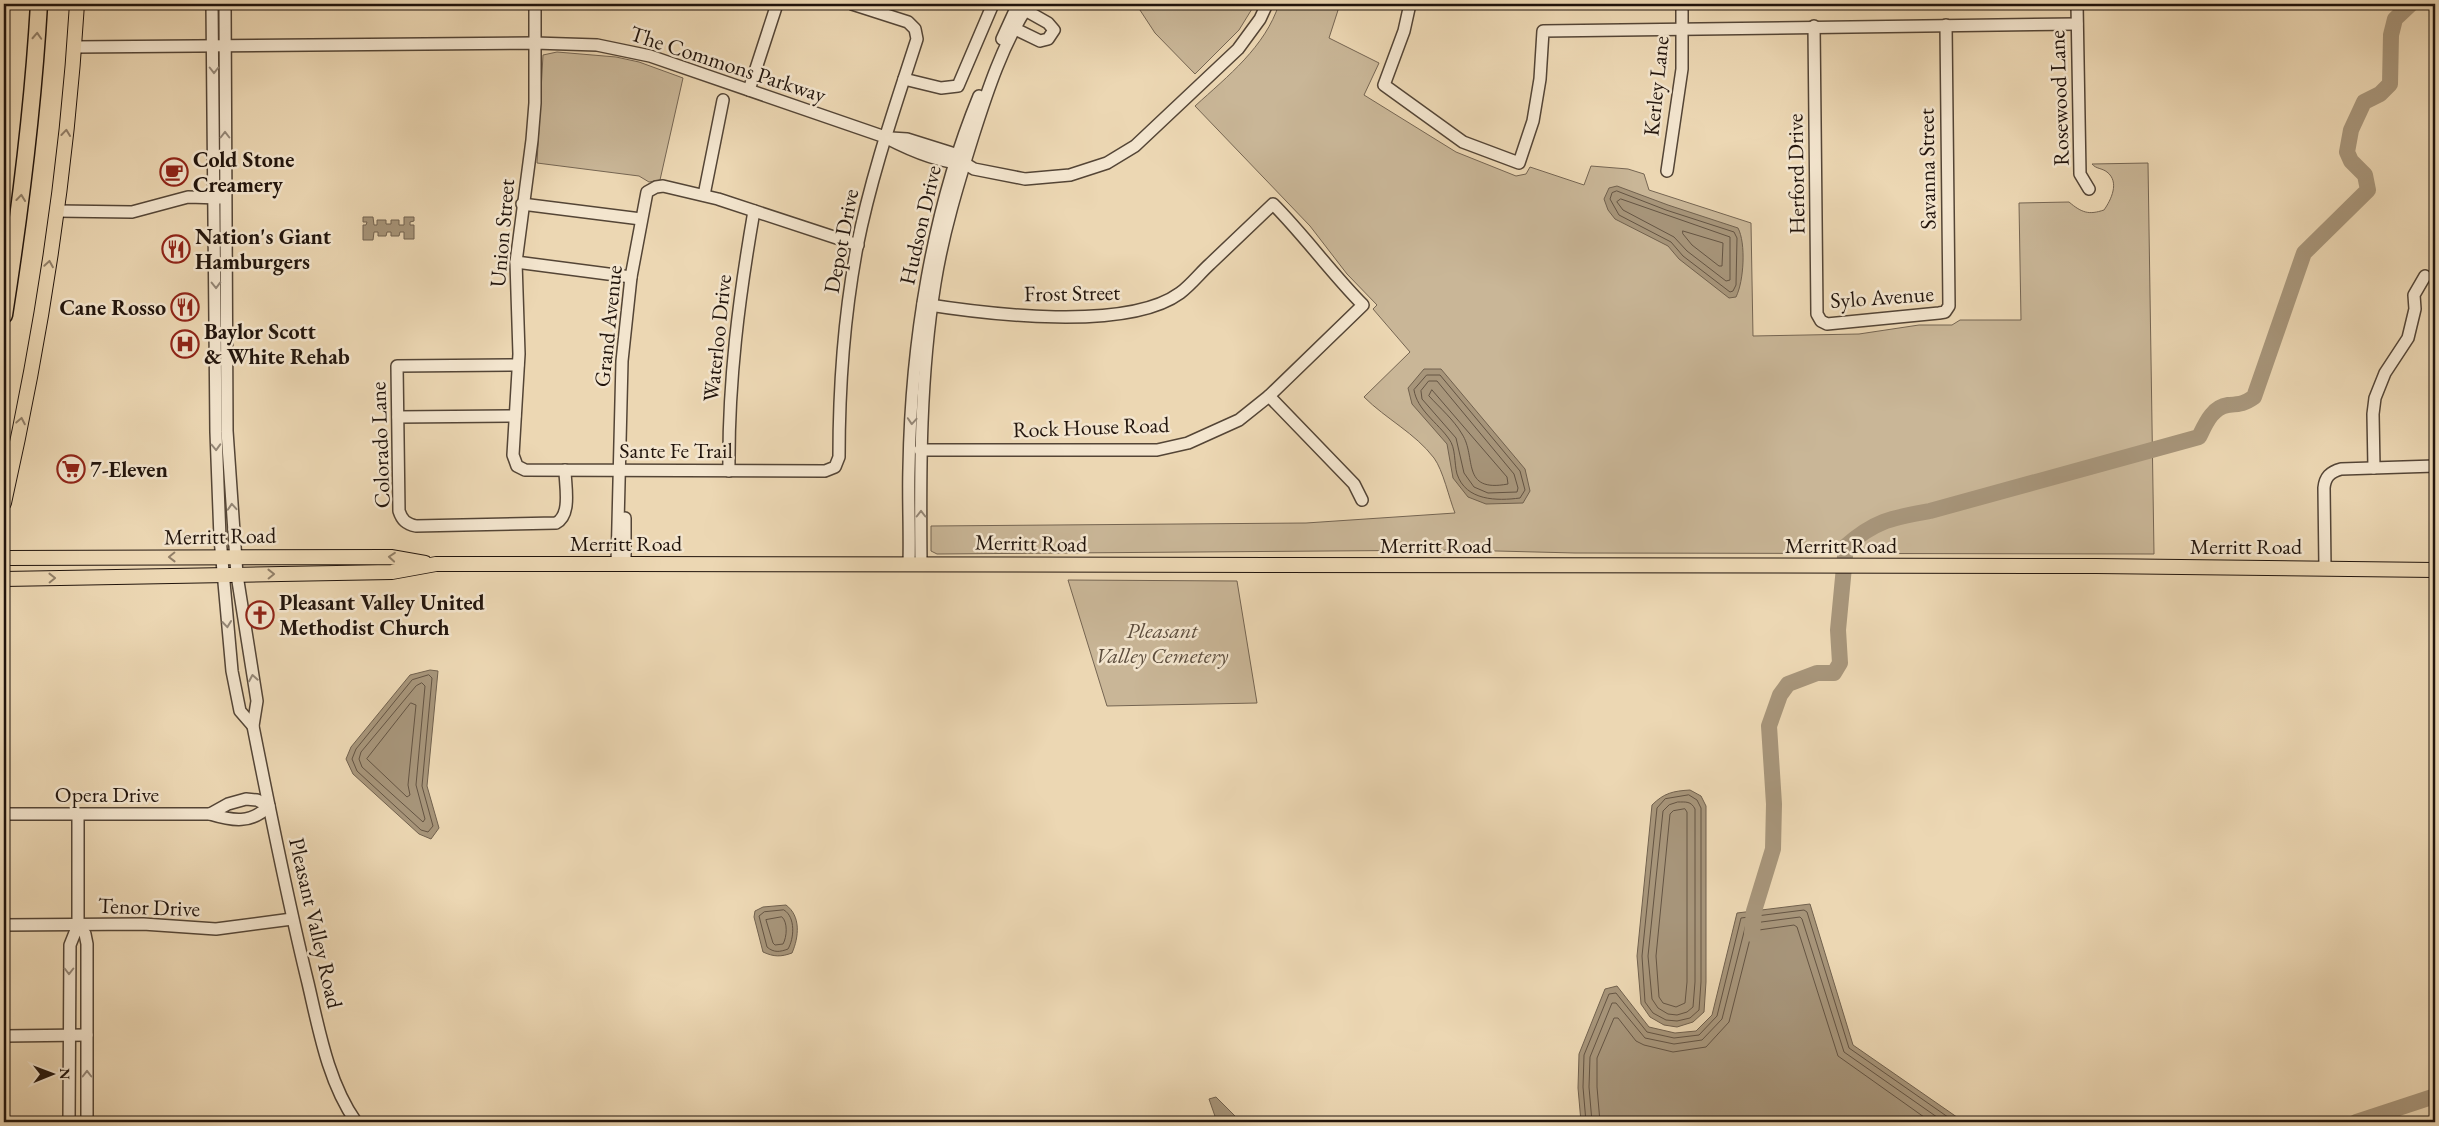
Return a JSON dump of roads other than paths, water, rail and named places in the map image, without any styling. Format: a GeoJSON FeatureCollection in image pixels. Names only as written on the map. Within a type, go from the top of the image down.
{"type":"FeatureCollection","features":[{"type":"Feature","properties":{"kind":"highway"},"geometry":{"type":"LineString","coordinates":[[4,315],[20,203],[35,74],[39,4]]}},
{"type":"Feature","properties":{"kind":"main road"},"geometry":{"type":"LineString","coordinates":[[4,503],[17,446],[37,339],[57,211],[75,47],[77,4]]}},
{"type":"Feature","properties":{"kind":"main road"},"geometry":{"type":"LineString","coordinates":[[4,481],[17,446]]}},
{"type":"Feature","properties":{"kind":"main road","name":"Merritt Road"},"geometry":{"type":"LineString","coordinates":[[4,558],[391,557],[436,564],[915,563],[2435,570]]}},
{"type":"Feature","properties":{"kind":"main road","name":"Merritt Road"},"geometry":{"type":"LineString","coordinates":[[4,579],[392,572],[436,564]]}},
{"type":"Feature","properties":{"kind":"street"},"geometry":{"type":"LineString","coordinates":[[212,4],[219,47]]}},
{"type":"Feature","properties":{"kind":"street"},"geometry":{"type":"LineString","coordinates":[[57,211],[132,212],[188,198],[220,198],[219,47],[225,4]]}},
{"type":"Feature","properties":{"kind":"street","name":"Union Street"},"geometry":{"type":"LineString","coordinates":[[516,466],[513,455],[518,365],[516,262],[522,204],[533,131],[535,4]]}},
{"type":"Feature","properties":{"kind":"street"},"geometry":{"type":"LineString","coordinates":[[749,90],[777,4]]}},
{"type":"Feature","properties":{"kind":"street","name":"Depot Drive"},"geometry":{"type":"LineString","coordinates":[[835,467],[838,458],[843,346],[858,245],[885,137],[917,39],[915,29],[908,22],[852,4]]}},
{"type":"Feature","properties":{"kind":"street"},"geometry":{"type":"LineString","coordinates":[[904,79],[941,88],[958,86],[993,4]]}},
{"type":"Feature","properties":{"kind":"street","name":"The Commons Parkway"},"geometry":{"type":"LineString","coordinates":[[75,47],[535,43],[597,45],[650,56],[885,137],[907,139],[959,160],[974,169],[990,174],[1025,179],[1070,175],[1107,163],[1135,146],[1238,49],[1260,19],[1267,4]]}},
{"type":"Feature","properties":{"kind":"street"},"geometry":{"type":"LineString","coordinates":[[1410,4],[1404,31],[1384,84],[1463,142],[1519,163],[1533,121],[1540,79],[1542,31],[2077,24]]}},
{"type":"Feature","properties":{"kind":"street","name":"Kerley Lane"},"geometry":{"type":"LineString","coordinates":[[1667,171],[1682,69],[1682,4]]}},
{"type":"Feature","properties":{"kind":"street","name":"Rosewood Lane"},"geometry":{"type":"LineString","coordinates":[[2077,4],[2080,174],[2089,189]]}},
{"type":"Feature","properties":{"kind":"street"},"geometry":{"type":"LineString","coordinates":[[1011,27],[1040,41],[1048,39],[1054,30],[1048,23],[1022,6]]}},
{"type":"Feature","properties":{"kind":"street","name":"Hudson Drive"},"geometry":{"type":"LineString","coordinates":[[915,563],[909,467],[927,305],[948,223],[959,160],[982,109],[1011,27],[1022,6]]}},
{"type":"Feature","properties":{"kind":"street","name":"Savanna Street"},"geometry":{"type":"LineString","coordinates":[[1945,312],[1949,306],[1946,25]]}},
{"type":"Feature","properties":{"kind":"street","name":"Herford Drive"},"geometry":{"type":"LineString","coordinates":[[1814,26],[1817,314],[1821,321]]}},
{"type":"Feature","properties":{"kind":"street"},"geometry":{"type":"LineString","coordinates":[[723,100],[704,195],[858,245]]}},
{"type":"Feature","properties":{"kind":"street","name":"Grand Avenue"},"geometry":{"type":"LineString","coordinates":[[621,564],[624,490],[620,470],[622,361],[632,277],[645,198],[651,189],[663,186],[704,195]]}},
{"type":"Feature","properties":{"kind":"street","name":"Pleasant Valley Road"},"geometry":{"type":"LineString","coordinates":[[220,198],[227,413],[236,556],[257,701],[253,726],[292,920],[330,1072],[356,1122]]}},
{"type":"Feature","properties":{"kind":"street","name":"Pleasant Valley Road"},"geometry":{"type":"LineString","coordinates":[[220,198],[216,432],[222,575],[232,671],[240,710],[253,726]]}},
{"type":"Feature","properties":{"kind":"street"},"geometry":{"type":"LineString","coordinates":[[522,204],[641,220]]}},
{"type":"Feature","properties":{"kind":"street","name":"Frost Street"},"geometry":{"type":"LineString","coordinates":[[927,305],[995,314],[1082,316],[1120,315],[1149,308],[1179,294],[1273,204],[1302,234],[1331,272],[1363,305]]}},
{"type":"Feature","properties":{"kind":"street","name":"Waterloo Drive"},"geometry":{"type":"LineString","coordinates":[[729,471],[730,401],[734,342],[754,211]]}},
{"type":"Feature","properties":{"kind":"street"},"geometry":{"type":"LineString","coordinates":[[516,262],[632,277]]}},
{"type":"Feature","properties":{"kind":"street"},"geometry":{"type":"LineString","coordinates":[[2374,468],[2373,414],[2375,398],[2386,373],[2408,338],[2415,309],[2414,295],[2425,276]]}},
{"type":"Feature","properties":{"kind":"street","name":"Hudson Drive"},"geometry":{"type":"LineString","coordinates":[[915,563],[927,305]]}},
{"type":"Feature","properties":{"kind":"street","name":"Rock House Road"},"geometry":{"type":"LineString","coordinates":[[920,450],[1157,450],[1188,443],[1239,420],[1269,396],[1363,305]]}},
{"type":"Feature","properties":{"kind":"street","name":"Sylo Avenue"},"geometry":{"type":"LineString","coordinates":[[1821,321],[1827,324],[1945,312]]}},
{"type":"Feature","properties":{"kind":"street","name":"Colorado Lane"},"geometry":{"type":"LineString","coordinates":[[518,365],[397,366],[399,511],[402,518],[410,525],[556,523],[561,521],[565,510],[565,470]]}},
{"type":"Feature","properties":{"kind":"street"},"geometry":{"type":"LineString","coordinates":[[1269,396],[1354,484],[1362,500]]}},
{"type":"Feature","properties":{"kind":"street"},"geometry":{"type":"LineString","coordinates":[[398,417],[515,416]]}},
{"type":"Feature","properties":{"kind":"street","name":"Sante Fe Trail"},"geometry":{"type":"LineString","coordinates":[[516,466],[525,470],[729,471],[825,471],[835,467]]}},
{"type":"Feature","properties":{"kind":"street"},"geometry":{"type":"LineString","coordinates":[[2325,568],[2324,480],[2328,475],[2341,469],[2435,466]]}},
{"type":"Feature","properties":{"kind":"street","name":"Opera Drive"},"geometry":{"type":"LineString","coordinates":[[4,814],[210,814],[230,820],[243,820],[259,815],[269,806],[258,800],[246,799],[228,804],[210,814]]}},
{"type":"Feature","properties":{"kind":"street"},"geometry":{"type":"LineString","coordinates":[[69,1122],[70,945],[78,925],[78,814]]}},
{"type":"Feature","properties":{"kind":"street","name":"Tenor Drive"},"geometry":{"type":"LineString","coordinates":[[4,925],[160,925],[216,929],[292,920]]}},
{"type":"Feature","properties":{"kind":"street"},"geometry":{"type":"LineString","coordinates":[[78,925],[85,934],[87,944],[87,1122]]}},
{"type":"Feature","properties":{"kind":"street"},"geometry":{"type":"LineString","coordinates":[[4,1036],[87,1035]]}},
{"type":"Feature","properties":{"kind":"water"},"geometry":{"type":"Polygon","coordinates":[[[1617,186],[1738,228],[1741,235],[1743,262],[1741,282],[1736,297],[1729,298],[1679,259],[1668,246],[1615,219],[1608,210],[1604,199],[1609,188],[1617,186]]]}},
{"type":"Feature","properties":{"kind":"water"},"geometry":{"type":"Polygon","coordinates":[[[363,217],[373,217],[374,225],[377,225],[377,220],[386,220],[386,224],[391,224],[391,220],[399,220],[399,225],[404,225],[404,217],[414,217],[414,221],[410,222],[410,225],[414,225],[414,239],[404,239],[404,232],[400,232],[399,236],[391,236],[391,232],[387,232],[386,236],[378,236],[378,232],[374,232],[373,240],[363,240],[363,225],[366,225],[367,222],[363,222],[363,217]]]}},
{"type":"Feature","properties":{"kind":"water"},"geometry":{"type":"Polygon","coordinates":[[[1424,369],[1441,369],[1525,469],[1530,491],[1523,503],[1486,504],[1468,497],[1453,478],[1447,444],[1412,404],[1408,388],[1424,369]]]}},
{"type":"Feature","properties":{"kind":"water"},"geometry":{"type":"Polygon","coordinates":[[[430,670],[438,671],[427,786],[439,828],[431,839],[419,834],[353,774],[346,759],[351,747],[410,675],[430,670]]]}},
{"type":"Feature","properties":{"kind":"water"},"geometry":{"type":"Polygon","coordinates":[[[1690,790],[1701,796],[1706,806],[1706,982],[1704,1012],[1693,1022],[1677,1027],[1664,1025],[1650,1017],[1641,1004],[1637,956],[1652,805],[1669,793],[1690,790]]]}},
{"type":"Feature","properties":{"kind":"water"},"geometry":{"type":"Polygon","coordinates":[[[1810,904],[1853,1045],[1964,1122],[1581,1122],[1578,1088],[1579,1054],[1605,989],[1617,986],[1649,1027],[1675,1033],[1696,1031],[1712,1015],[1737,913],[1810,904]]]}},
{"type":"Feature","properties":{"kind":"water"},"geometry":{"type":"Polygon","coordinates":[[[786,905],[794,915],[797,927],[792,953],[778,956],[763,952],[754,917],[755,911],[763,907],[786,905]]]}},
{"type":"Feature","properties":{"kind":"water"},"geometry":{"type":"Polygon","coordinates":[[[1216,1097],[1241,1122],[1217,1122],[1209,1099],[1216,1097]]]}},
{"type":"Feature","properties":{"kind":"waterway"},"geometry":{"type":"LineString","coordinates":[[1752,934],[1754,911],[1773,849],[1774,804],[1769,726],[1780,695],[1788,684],[1817,673],[1834,673],[1840,663],[1838,630],[1846,546],[1866,531],[1885,521],[1930,511],[2199,437],[2210,417],[2222,406],[2239,404],[2254,397],[2304,253],[2368,190],[2365,175],[2351,161],[2347,152],[2351,130],[2364,102],[2380,94],[2390,84],[2391,35],[2395,19],[2411,4]]}},
{"type":"Feature","properties":{"kind":"waterway"},"geometry":{"type":"LineString","coordinates":[[2356,1122],[2435,1096]]}},
{"type":"Feature","properties":{"kind":"place","name":"Cold Stone Creamery"},"geometry":{"type":"Point","coordinates":[174,172]}},
{"type":"Feature","properties":{"kind":"place","name":"Nation's Giant Hamburgers"},"geometry":{"type":"Point","coordinates":[176,249]}},
{"type":"Feature","properties":{"kind":"place","name":"Cane Rosso"},"geometry":{"type":"Point","coordinates":[185,307]}},
{"type":"Feature","properties":{"kind":"place","name":"Baylor Scott & White Rehab"},"geometry":{"type":"Point","coordinates":[185,344]}},
{"type":"Feature","properties":{"kind":"place","name":"7-Eleven"},"geometry":{"type":"Point","coordinates":[71,469]}},
{"type":"Feature","properties":{"kind":"place","name":"Pleasant Valley United Methodist Church"},"geometry":{"type":"Point","coordinates":[260,615]}},
{"type":"Feature","properties":{"kind":"park label","name":"Pleasant Valley Cemetery"},"geometry":{"type":"Point","coordinates":[1162,642]}}]}
